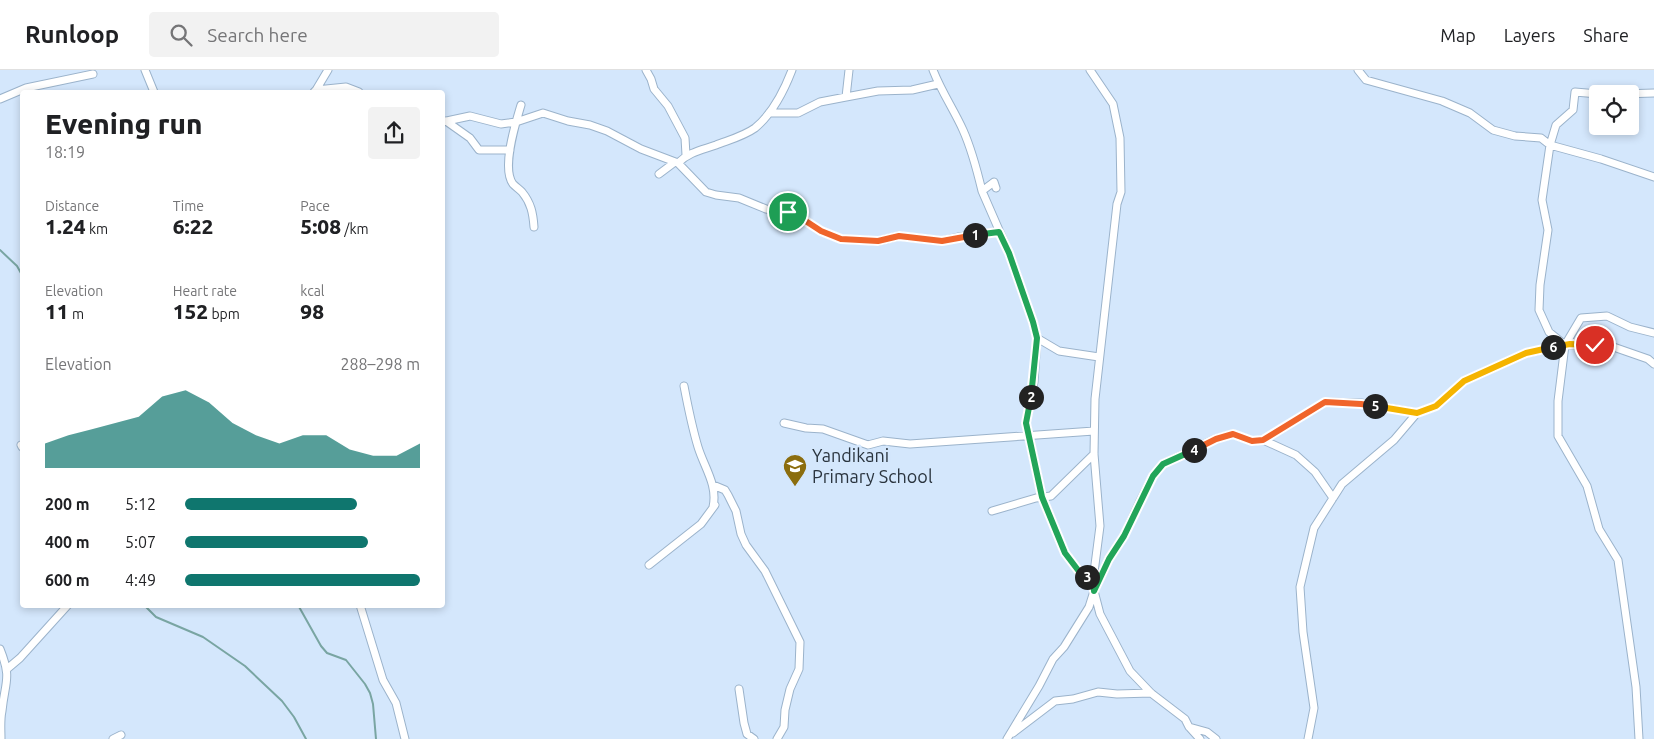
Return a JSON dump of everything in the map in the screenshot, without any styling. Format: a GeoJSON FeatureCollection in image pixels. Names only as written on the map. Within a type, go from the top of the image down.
{"type":"FeatureCollection","features":[{"type":"Feature","properties":{"kind":"street"},"geometry":{"type":"LineString","coordinates":[[145,70],[153,90]]}},
{"type":"Feature","properties":{"kind":"street"},"geometry":{"type":"LineString","coordinates":[[322,70],[322,79]]}},
{"type":"Feature","properties":{"kind":"street"},"geometry":{"type":"LineString","coordinates":[[316,90],[328,70]]}},
{"type":"Feature","properties":{"kind":"street"},"geometry":{"type":"LineString","coordinates":[[646,70],[652,80],[654,90],[668,106],[685,138],[686,155]]}},
{"type":"Feature","properties":{"kind":"street"},"geometry":{"type":"LineString","coordinates":[[659,174],[686,155],[736,138],[754,128],[769,113],[781,95],[792,70]]}},
{"type":"Feature","properties":{"kind":"street"},"geometry":{"type":"LineString","coordinates":[[846,97],[849,70]]}},
{"type":"Feature","properties":{"kind":"street"},"geometry":{"type":"LineString","coordinates":[[933,70],[938,84],[972,151],[982,191],[1012,260],[1033,322],[1037,338],[1034,382],[1026,423],[1042,497],[1065,553],[1081,574],[1093,580]]}},
{"type":"Feature","properties":{"kind":"street"},"geometry":{"type":"LineString","coordinates":[[1090,70],[1112,104],[1120,138],[1121,192],[1117,204],[1099,357],[1094,454],[1100,526],[1093,580],[1094,591],[1100,614],[1130,671],[1151,693],[1185,719],[1189,727],[1200,739]]}},
{"type":"Feature","properties":{"kind":"street"},"geometry":{"type":"LineString","coordinates":[[1358,70],[1366,80],[1442,102],[1470,113],[1493,130],[1516,136],[1541,138],[1550,145],[1654,177]]}},
{"type":"Feature","properties":{"kind":"street"},"geometry":{"type":"LineString","coordinates":[[21,90],[93,74]]}},
{"type":"Feature","properties":{"kind":"street"},"geometry":{"type":"LineString","coordinates":[[769,113],[798,112],[820,102],[878,91],[912,90],[938,84]]}},
{"type":"Feature","properties":{"kind":"street"},"geometry":{"type":"LineString","coordinates":[[323,90],[346,87],[354,90]]}},
{"type":"Feature","properties":{"kind":"street"},"geometry":{"type":"LineString","coordinates":[[0,99],[20,91]]}},
{"type":"Feature","properties":{"kind":"street"},"geometry":{"type":"LineString","coordinates":[[1565,345],[1549,332],[1539,310],[1540,285],[1548,230],[1542,200],[1550,145],[1556,126],[1573,110],[1575,92],[1589,93]]}},
{"type":"Feature","properties":{"kind":"street"},"geometry":{"type":"LineString","coordinates":[[1639,93],[1654,93]]}},
{"type":"Feature","properties":{"kind":"street"},"geometry":{"type":"LineString","coordinates":[[521,104],[516,127],[511,139],[509,169],[512,182],[522,191],[530,204],[534,214],[534,227]]}},
{"type":"Feature","properties":{"kind":"street"},"geometry":{"type":"LineString","coordinates":[[445,121],[470,116],[501,124],[516,122],[542,113],[590,125],[641,149],[677,162],[706,192],[716,196],[739,198],[766,209],[795,214],[821,231],[841,239],[878,241],[899,236],[942,241],[999,232]]}},
{"type":"Feature","properties":{"kind":"street"},"geometry":{"type":"LineString","coordinates":[[445,122],[470,138],[479,150],[510,150]]}},
{"type":"Feature","properties":{"kind":"street"},"geometry":{"type":"LineString","coordinates":[[982,191],[994,182],[996,188]]}},
{"type":"Feature","properties":{"kind":"street"},"geometry":{"type":"LineString","coordinates":[[1639,739],[1636,687],[1618,560],[1600,529],[1587,486],[1558,436],[1558,401],[1565,345],[1581,318],[1607,316],[1630,327],[1654,333]]}},
{"type":"Feature","properties":{"kind":"street"},"geometry":{"type":"LineString","coordinates":[[1037,338],[1059,351],[1099,357]]}},
{"type":"Feature","properties":{"kind":"street"},"geometry":{"type":"LineString","coordinates":[[1308,739],[1314,708],[1303,632],[1300,587],[1314,528],[1342,484],[1394,440],[1417,413],[1436,406],[1464,381],[1526,353],[1565,345],[1595,345],[1602,343],[1648,359],[1654,364]]}},
{"type":"Feature","properties":{"kind":"street"},"geometry":{"type":"LineString","coordinates":[[684,386],[694,432],[716,497],[713,507]]}},
{"type":"Feature","properties":{"kind":"street"},"geometry":{"type":"LineString","coordinates":[[1007,738],[1053,659],[1064,647],[1090,607],[1094,591],[1109,559],[1124,536],[1153,476],[1163,464],[1216,439],[1233,434],[1252,441],[1263,440],[1325,402],[1361,404],[1417,413]]}},
{"type":"Feature","properties":{"kind":"street"},"geometry":{"type":"LineString","coordinates":[[784,423],[806,428],[822,429],[868,445],[882,441],[910,444],[1094,431]]}},
{"type":"Feature","properties":{"kind":"street"},"geometry":{"type":"LineString","coordinates":[[1263,440],[1296,455],[1315,472],[1333,498]]}},
{"type":"Feature","properties":{"kind":"street"},"geometry":{"type":"LineString","coordinates":[[992,511],[1051,496],[1094,454]]}},
{"type":"Feature","properties":{"kind":"street"},"geometry":{"type":"LineString","coordinates":[[713,485],[725,490],[736,511],[741,534],[746,545],[765,571],[800,642],[799,669],[790,689],[785,710],[784,727],[777,739]]}},
{"type":"Feature","properties":{"kind":"street"},"geometry":{"type":"LineString","coordinates":[[650,564],[701,524],[725,490]]}},
{"type":"Feature","properties":{"kind":"street"},"geometry":{"type":"LineString","coordinates":[[7,669],[20,658],[65,608]]}},
{"type":"Feature","properties":{"kind":"street"},"geometry":{"type":"LineString","coordinates":[[361,608],[383,680],[396,703],[405,739]]}},
{"type":"Feature","properties":{"kind":"street"},"geometry":{"type":"LineString","coordinates":[[0,649],[7,669],[7,684],[0,721],[1,739]]}},
{"type":"Feature","properties":{"kind":"street"},"geometry":{"type":"LineString","coordinates":[[740,689],[747,734],[754,739]]}},
{"type":"Feature","properties":{"kind":"street"},"geometry":{"type":"LineString","coordinates":[[1007,738],[1055,701],[1073,699],[1098,692],[1117,694],[1151,693]]}},
{"type":"Feature","properties":{"kind":"street"},"geometry":{"type":"LineString","coordinates":[[1189,727],[1207,732],[1216,739]]}},
{"type":"Feature","properties":{"kind":"street"},"geometry":{"type":"LineString","coordinates":[[113,739],[120,735]]}},
{"type":"Feature","properties":{"kind":"waterway"},"geometry":{"type":"LineString","coordinates":[[0,250],[20,271]]}},
{"type":"Feature","properties":{"kind":"waterway"},"geometry":{"type":"LineString","coordinates":[[147,608],[156,617],[203,637],[245,666],[282,701],[294,717],[306,739]]}},
{"type":"Feature","properties":{"kind":"waterway"},"geometry":{"type":"LineString","coordinates":[[300,608],[327,653],[346,660],[365,684],[373,704],[376,739]]}},
{"type":"Feature","properties":{"kind":"place","name":"Yandikani Primary School"},"geometry":{"type":"Point","coordinates":[795,487]}},
{"type":"Feature","properties":{"kind":"route"},"geometry":{"type":"LineString","coordinates":[[788,212],[795,214],[821,231],[841,239],[878,241],[899,236],[942,241],[999,232],[1009,253],[1037,338],[1034,382],[1026,423],[1042,497],[1065,553],[1081,574],[1093,580],[1094,591],[1109,559],[1124,536],[1153,476],[1163,464],[1216,439],[1233,434],[1252,441],[1263,440],[1325,402],[1361,404],[1417,413],[1436,406],[1464,381],[1526,353],[1565,345],[1595,345]]}}]}
